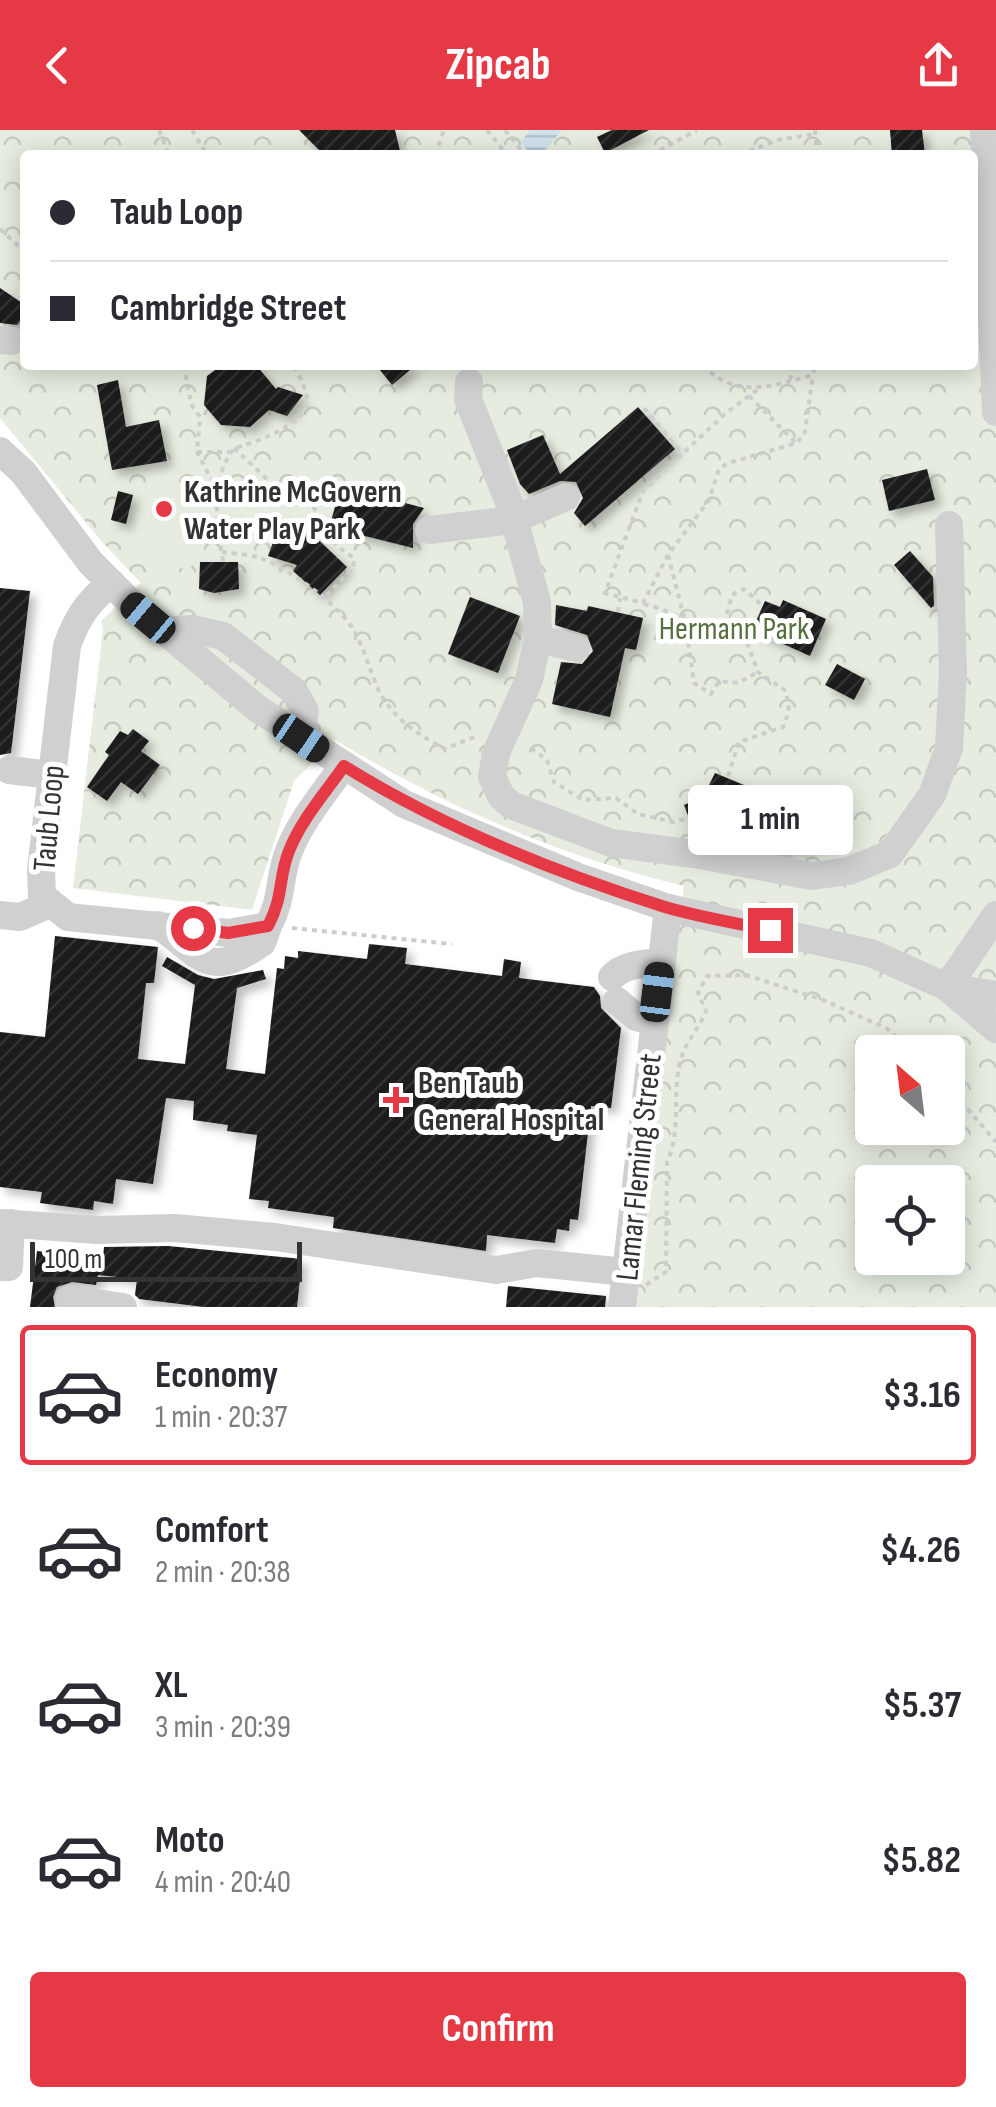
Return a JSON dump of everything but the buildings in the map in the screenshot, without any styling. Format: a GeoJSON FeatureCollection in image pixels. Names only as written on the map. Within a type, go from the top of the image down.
{"type":"FeatureCollection","features":[{"type":"Feature","properties":{"kind":"street"},"geometry":{"type":"LineString","coordinates":[[984,130],[996,412]]}},
{"type":"Feature","properties":{"kind":"street"},"geometry":{"type":"LineString","coordinates":[[470,382],[468,399],[513,520],[537,602],[538,639],[529,680],[496,753],[492,776],[501,796],[511,805],[611,842],[812,876],[849,871],[890,854],[932,795],[950,748],[953,672],[949,525]]}},
{"type":"Feature","properties":{"kind":"street"},"geometry":{"type":"LineString","coordinates":[[0,450],[23,472],[92,563],[164,631],[258,709],[404,804],[578,877],[668,908],[871,953],[947,986],[996,995]]}},
{"type":"Feature","properties":{"kind":"street"},"geometry":{"type":"LineString","coordinates":[[429,530],[513,520],[566,498]]}},
{"type":"Feature","properties":{"kind":"street","name":"Taub Loop"},"geometry":{"type":"LineString","coordinates":[[111,583],[88,602],[67,646],[50,775],[42,896],[68,916],[157,924],[197,957],[213,964],[237,960],[262,943],[268,926]]}},
{"type":"Feature","properties":{"kind":"street"},"geometry":{"type":"LineString","coordinates":[[538,639],[576,648]]}},
{"type":"Feature","properties":{"kind":"street"},"geometry":{"type":"LineString","coordinates":[[268,926],[279,906],[288,853],[307,817],[344,766]]}},
{"type":"Feature","properties":{"kind":"street"},"geometry":{"type":"LineString","coordinates":[[9,770],[50,775]]}},
{"type":"Feature","properties":{"kind":"street"},"geometry":{"type":"LineString","coordinates":[[0,915],[20,917],[50,904]]}},
{"type":"Feature","properties":{"kind":"street","name":"Lamar Fleming Street"},"geometry":{"type":"LineString","coordinates":[[629,1290],[668,908]]}},
{"type":"Feature","properties":{"kind":"street"},"geometry":{"type":"LineString","coordinates":[[947,986],[996,915]]}},
{"type":"Feature","properties":{"kind":"street"},"geometry":{"type":"LineString","coordinates":[[654,1022],[636,1017],[614,988],[617,972],[661,962]]}},
{"type":"Feature","properties":{"kind":"street"},"geometry":{"type":"LineString","coordinates":[[947,986],[996,1029]]}},
{"type":"Feature","properties":{"kind":"street"},"geometry":{"type":"LineString","coordinates":[[0,1267],[9,1268],[5,1223],[97,1230],[175,1228],[275,1237],[496,1270],[537,1263],[629,1290]]}},
{"type":"Feature","properties":{"kind":"street"},"geometry":{"type":"LineString","coordinates":[[70,1300],[123,1307]]}},
{"type":"Feature","properties":{"kind":"path"},"geometry":{"type":"LineString","coordinates":[[487,130],[504,150]]}},
{"type":"Feature","properties":{"kind":"path"},"geometry":{"type":"LineString","coordinates":[[505,130],[521,150]]}},
{"type":"Feature","properties":{"kind":"path"},"geometry":{"type":"LineString","coordinates":[[661,150],[698,130]]}},
{"type":"Feature","properties":{"kind":"path"},"geometry":{"type":"LineString","coordinates":[[752,150],[815,132]]}},
{"type":"Feature","properties":{"kind":"path"},"geometry":{"type":"LineString","coordinates":[[0,230],[20,248]]}},
{"type":"Feature","properties":{"kind":"path"},"geometry":{"type":"LineString","coordinates":[[185,370],[191,404],[200,417],[198,452],[217,490]]}},
{"type":"Feature","properties":{"kind":"path"},"geometry":{"type":"LineString","coordinates":[[198,452],[232,450],[269,436],[303,413],[307,403],[296,370]]}},
{"type":"Feature","properties":{"kind":"path"},"geometry":{"type":"LineString","coordinates":[[707,370],[715,378],[757,390]]}},
{"type":"Feature","properties":{"kind":"path"},"geometry":{"type":"LineString","coordinates":[[789,382],[793,370]]}},
{"type":"Feature","properties":{"kind":"path"},"geometry":{"type":"LineString","coordinates":[[643,603],[668,556],[709,500],[719,469],[728,462],[796,443],[805,432],[814,370]]}},
{"type":"Feature","properties":{"kind":"path"},"geometry":{"type":"LineString","coordinates":[[726,779],[739,742],[783,727],[789,711],[786,692],[758,672],[744,634],[719,643],[706,642],[676,615],[605,593],[642,491],[748,396],[813,375]]}},
{"type":"Feature","properties":{"kind":"path"},"geometry":{"type":"LineString","coordinates":[[748,396],[796,443]]}},
{"type":"Feature","properties":{"kind":"path"},"geometry":{"type":"LineString","coordinates":[[644,408],[682,454]]}},
{"type":"Feature","properties":{"kind":"path"},"geometry":{"type":"LineString","coordinates":[[232,450],[287,498],[314,508],[338,546],[354,558],[353,568],[323,599]]}},
{"type":"Feature","properties":{"kind":"path"},"geometry":{"type":"LineString","coordinates":[[223,561],[217,490],[220,473],[232,450]]}},
{"type":"Feature","properties":{"kind":"path"},"geometry":{"type":"LineString","coordinates":[[222,552],[257,557],[285,570],[350,624],[364,648],[379,690],[409,730],[445,749],[479,735]]}},
{"type":"Feature","properties":{"kind":"path"},"geometry":{"type":"LineString","coordinates":[[668,556],[686,625],[694,683],[712,694],[720,681],[738,683],[758,672]]}},
{"type":"Feature","properties":{"kind":"path"},"geometry":{"type":"LineString","coordinates":[[719,643],[732,596],[743,589],[762,607]]}},
{"type":"Feature","properties":{"kind":"path"},"geometry":{"type":"LineString","coordinates":[[618,612],[620,598]]}},
{"type":"Feature","properties":{"kind":"path"},"geometry":{"type":"LineString","coordinates":[[531,748],[547,760],[554,782],[583,800],[616,798],[638,814],[674,822],[689,818]]}},
{"type":"Feature","properties":{"kind":"path"},"geometry":{"type":"LineString","coordinates":[[268,926],[452,944]]}},
{"type":"Feature","properties":{"kind":"path"},"geometry":{"type":"LineString","coordinates":[[629,1290],[666,1272],[667,1162],[674,1147],[682,1054],[706,1012],[698,993],[707,976],[746,975],[823,1000],[894,1035]]}},
{"type":"Feature","properties":{"kind":"path"},"geometry":{"type":"LineString","coordinates":[[965,1106],[996,1142]]}},
{"type":"Feature","properties":{"kind":"green space","name":"Hermann Park"},"geometry":{"type":"Polygon","coordinates":[[[0,130],[996,130],[996,1307],[634,1307],[684,886],[592,860],[504,826],[418,786],[335,740],[294,781],[252,910],[73,888],[101,621],[141,583],[0,418],[0,130]]]}},
{"type":"Feature","properties":{"kind":"green space","name":"Kathrine McGovern Water Play Park"},"geometry":{"type":"Polygon","coordinates":[[[165,477],[196,492],[203,543],[191,567],[162,570],[136,545],[129,530],[133,495],[165,477]]]}},
{"type":"Feature","properties":{"kind":"water"},"geometry":{"type":"Polygon","coordinates":[[[530,130],[562,130],[545,150],[527,150],[521,142],[530,130]]]}},
{"type":"Feature","properties":{"kind":"place","name":"Kathrine McGovern Water Play Park"},"geometry":{"type":"Point","coordinates":[164,509]}},
{"type":"Feature","properties":{"kind":"place","name":"Ben Taub General Hospital"},"geometry":{"type":"Point","coordinates":[396,1100]}},
{"type":"Feature","properties":{"kind":"route"},"geometry":{"type":"LineString","coordinates":[[193,928],[228,933],[268,926],[279,906],[288,853],[307,817],[344,766],[404,804],[578,877],[668,908],[770,930]]}}]}
